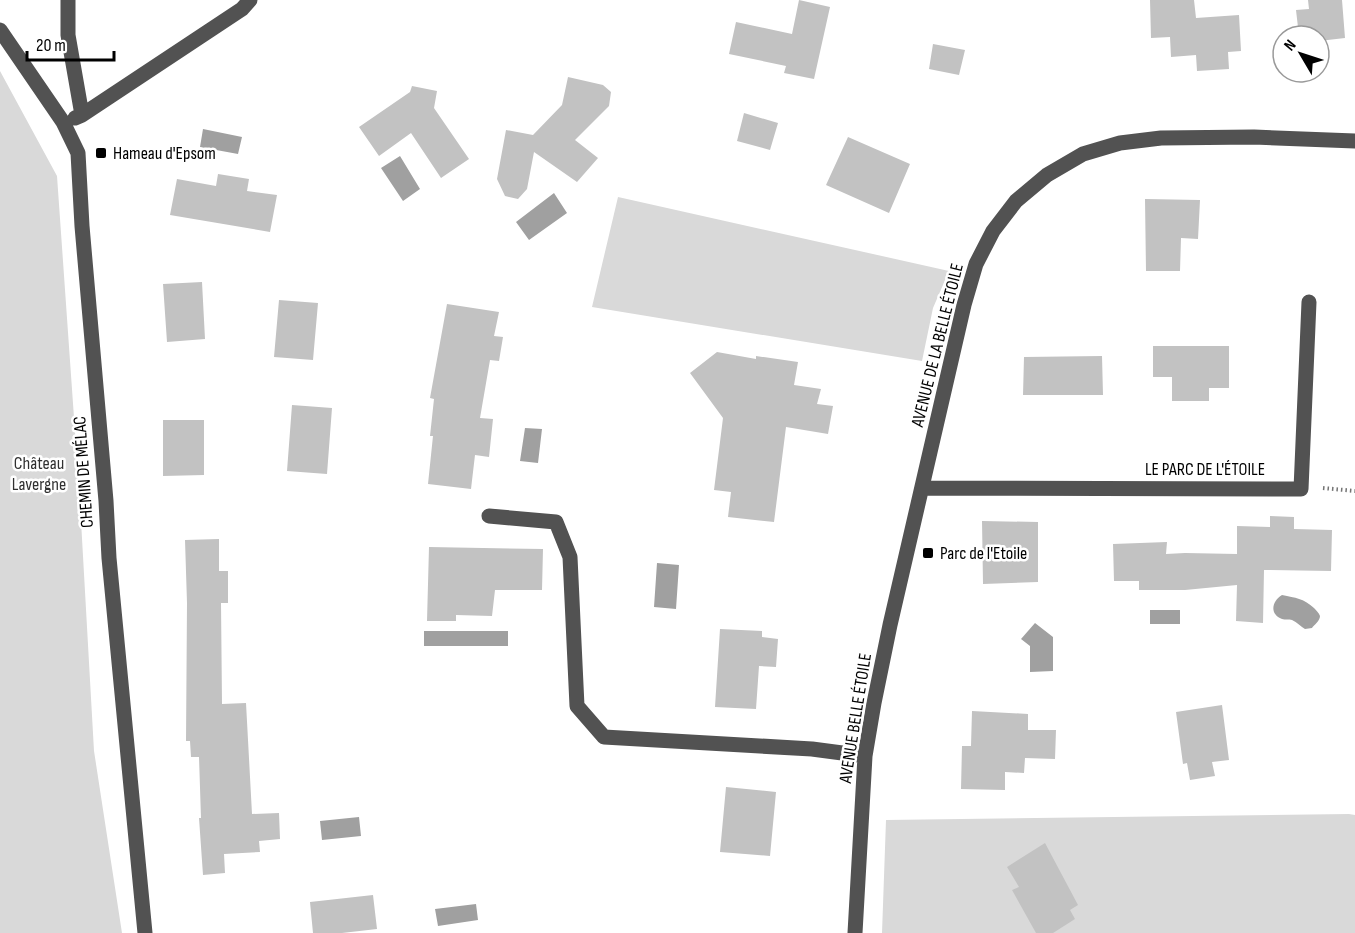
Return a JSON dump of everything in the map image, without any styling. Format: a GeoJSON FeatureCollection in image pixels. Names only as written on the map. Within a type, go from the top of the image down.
{"type":"FeatureCollection","features":[{"type":"Feature","properties":{"kind":"street"},"geometry":{"type":"LineString","coordinates":[[68,0],[68,35],[82,115]]}},
{"type":"Feature","properties":{"kind":"street"},"geometry":{"type":"LineString","coordinates":[[63,122],[82,115],[242,9],[250,0]]}},
{"type":"Feature","properties":{"kind":"street","name":"CHEMIN DE MÉLAC"},"geometry":{"type":"LineString","coordinates":[[0,30],[63,122],[78,153],[82,226],[106,501],[108,558],[145,933]]}},
{"type":"Feature","properties":{"kind":"street","name":"AVENUE DE LA BELLE ÉTOILE"},"geometry":{"type":"LineString","coordinates":[[909,547],[964,305],[976,264],[993,231],[1016,201],[1047,175],[1083,154],[1120,143],[1161,138],[1254,137],[1355,141]]}},
{"type":"Feature","properties":{"kind":"street"},"geometry":{"type":"LineString","coordinates":[[1301,489],[1309,302]]}},
{"type":"Feature","properties":{"kind":"street","name":"LE PARC DE L'ÉTOILE"},"geometry":{"type":"LineString","coordinates":[[922,488],[1301,489]]}},
{"type":"Feature","properties":{"kind":"street"},"geometry":{"type":"LineString","coordinates":[[489,516],[556,522],[570,557],[577,706],[604,737],[812,749],[866,756]]}},
{"type":"Feature","properties":{"kind":"street","name":"AVENUE BELLE ÉTOILE"},"geometry":{"type":"LineString","coordinates":[[855,933],[866,756],[874,703],[909,547]]}},
{"type":"Feature","properties":{"kind":"path"},"geometry":{"type":"LineString","coordinates":[[1301,489],[1355,491]]}},
{"type":"Feature","properties":{"kind":"green space","name":"Château Lavergne"},"geometry":{"type":"Polygon","coordinates":[[[0,71],[57,176],[80,503],[94,751],[122,933],[0,933],[0,71]]]}},
{"type":"Feature","properties":{"kind":"green space"},"geometry":{"type":"Polygon","coordinates":[[[618,197],[949,271],[933,308],[922,361],[592,307],[618,197]]]}},
{"type":"Feature","properties":{"kind":"green space"},"geometry":{"type":"Polygon","coordinates":[[[1355,815],[1355,933],[882,933],[886,820],[1355,815]]]}},
{"type":"Feature","properties":{"kind":"shaded area"},"geometry":{"type":"Polygon","coordinates":[[[203,129],[242,137],[238,154],[200,147],[203,129]]]}},
{"type":"Feature","properties":{"kind":"shaded area"},"geometry":{"type":"Polygon","coordinates":[[[400,156],[420,189],[403,201],[381,168],[400,156]]]}},
{"type":"Feature","properties":{"kind":"shaded area"},"geometry":{"type":"Polygon","coordinates":[[[554,193],[567,213],[529,240],[516,222],[554,193]]]}},
{"type":"Feature","properties":{"kind":"shaded area"},"geometry":{"type":"Polygon","coordinates":[[[525,428],[542,429],[538,463],[520,461],[525,428]]]}},
{"type":"Feature","properties":{"kind":"shaded area"},"geometry":{"type":"Polygon","coordinates":[[[657,563],[679,565],[676,609],[654,607],[657,563]]]}},
{"type":"Feature","properties":{"kind":"shaded area"},"geometry":{"type":"Polygon","coordinates":[[[1282,595],[1303,600],[1317,611],[1320,618],[1312,628],[1305,629],[1294,621],[1282,619],[1275,614],[1274,604],[1282,595]]]}},
{"type":"Feature","properties":{"kind":"shaded area"},"geometry":{"type":"Polygon","coordinates":[[[1150,610],[1180,610],[1180,624],[1150,624],[1150,610]]]}},
{"type":"Feature","properties":{"kind":"shaded area"},"geometry":{"type":"Polygon","coordinates":[[[1035,623],[1053,637],[1053,671],[1030,672],[1030,646],[1021,639],[1035,623]]]}},
{"type":"Feature","properties":{"kind":"shaded area"},"geometry":{"type":"Polygon","coordinates":[[[424,631],[508,631],[508,646],[424,646],[424,631]]]}},
{"type":"Feature","properties":{"kind":"shaded area"},"geometry":{"type":"Polygon","coordinates":[[[359,817],[361,836],[322,840],[320,821],[359,817]]]}},
{"type":"Feature","properties":{"kind":"shaded area"},"geometry":{"type":"Polygon","coordinates":[[[476,904],[478,920],[438,926],[435,909],[476,904]]]}},
{"type":"Feature","properties":{"kind":"building"},"geometry":{"type":"Polygon","coordinates":[[[799,0],[830,7],[814,79],[784,73],[786,66],[729,54],[736,22],[792,34],[799,0]]]}},
{"type":"Feature","properties":{"kind":"building"},"geometry":{"type":"Polygon","coordinates":[[[1150,0],[1194,0],[1196,18],[1239,15],[1241,51],[1228,52],[1229,69],[1197,71],[1196,55],[1171,57],[1170,37],[1151,38],[1150,0]]]}},
{"type":"Feature","properties":{"kind":"building"},"geometry":{"type":"Polygon","coordinates":[[[1308,0],[1342,0],[1345,38],[1331,40],[1331,24],[1298,24],[1296,10],[1309,9],[1308,0]]]}},
{"type":"Feature","properties":{"kind":"building"},"geometry":{"type":"Polygon","coordinates":[[[933,44],[965,50],[959,75],[929,69],[933,44]]]}},
{"type":"Feature","properties":{"kind":"building"},"geometry":{"type":"Polygon","coordinates":[[[568,77],[603,85],[611,92],[609,106],[575,140],[598,158],[577,182],[534,152],[527,189],[518,199],[505,196],[497,179],[506,130],[533,135],[562,105],[568,77]]]}},
{"type":"Feature","properties":{"kind":"building"},"geometry":{"type":"Polygon","coordinates":[[[412,86],[437,91],[434,108],[469,159],[441,178],[411,133],[379,156],[359,127],[410,92],[412,86]]]}},
{"type":"Feature","properties":{"kind":"building"},"geometry":{"type":"Polygon","coordinates":[[[744,113],[778,123],[770,150],[737,141],[744,113]]]}},
{"type":"Feature","properties":{"kind":"building"},"geometry":{"type":"Polygon","coordinates":[[[848,137],[910,164],[889,213],[826,185],[848,137]]]}},
{"type":"Feature","properties":{"kind":"building"},"geometry":{"type":"Polygon","coordinates":[[[218,174],[249,179],[247,191],[277,195],[270,232],[170,215],[177,179],[216,186],[218,174]]]}},
{"type":"Feature","properties":{"kind":"building"},"geometry":{"type":"Polygon","coordinates":[[[1145,199],[1200,200],[1198,239],[1181,238],[1180,271],[1146,271],[1145,199]]]}},
{"type":"Feature","properties":{"kind":"building"},"geometry":{"type":"Polygon","coordinates":[[[202,282],[205,339],[167,342],[163,284],[202,282]]]}},
{"type":"Feature","properties":{"kind":"building"},"geometry":{"type":"Polygon","coordinates":[[[279,300],[318,303],[313,360],[274,357],[279,300]]]}},
{"type":"Feature","properties":{"kind":"building"},"geometry":{"type":"Polygon","coordinates":[[[447,304],[499,312],[494,336],[503,337],[499,361],[490,360],[480,418],[493,419],[489,457],[475,455],[471,489],[428,484],[434,399],[430,398],[447,304]]]}},
{"type":"Feature","properties":{"kind":"building"},"geometry":{"type":"Polygon","coordinates":[[[1153,346],[1229,346],[1229,388],[1209,388],[1209,401],[1172,401],[1172,377],[1153,377],[1153,346]]]}},
{"type":"Feature","properties":{"kind":"building"},"geometry":{"type":"Polygon","coordinates":[[[717,352],[756,359],[756,356],[798,362],[794,385],[821,389],[817,404],[833,406],[828,434],[786,427],[774,522],[728,517],[731,492],[714,490],[723,418],[690,373],[717,352]]]}},
{"type":"Feature","properties":{"kind":"building"},"geometry":{"type":"Polygon","coordinates":[[[1102,356],[1103,395],[1023,395],[1024,357],[1102,356]]]}},
{"type":"Feature","properties":{"kind":"building"},"geometry":{"type":"Polygon","coordinates":[[[292,405],[332,408],[327,474],[287,471],[292,405]]]}},
{"type":"Feature","properties":{"kind":"building"},"geometry":{"type":"Polygon","coordinates":[[[163,420],[204,420],[204,475],[163,476],[163,420]]]}},
{"type":"Feature","properties":{"kind":"building"},"geometry":{"type":"Polygon","coordinates":[[[1270,516],[1294,517],[1294,529],[1332,530],[1331,571],[1264,570],[1263,623],[1236,621],[1237,585],[1185,590],[1139,590],[1139,581],[1114,581],[1113,544],[1167,542],[1166,554],[1237,554],[1237,526],[1270,527],[1270,516]]]}},
{"type":"Feature","properties":{"kind":"building"},"geometry":{"type":"Polygon","coordinates":[[[982,521],[1038,522],[1038,582],[983,584],[982,521]]]}},
{"type":"Feature","properties":{"kind":"building"},"geometry":{"type":"Polygon","coordinates":[[[219,539],[219,571],[228,571],[228,603],[221,603],[222,704],[246,703],[252,814],[279,813],[280,839],[259,841],[260,852],[224,854],[225,873],[203,875],[199,818],[201,818],[199,757],[191,757],[190,741],[186,741],[185,540],[219,539]]]}},
{"type":"Feature","properties":{"kind":"building"},"geometry":{"type":"Polygon","coordinates":[[[429,547],[543,549],[542,590],[495,590],[492,616],[456,615],[456,621],[427,621],[429,547]]]}},
{"type":"Feature","properties":{"kind":"building"},"geometry":{"type":"Polygon","coordinates":[[[720,629],[762,631],[762,637],[778,639],[776,667],[759,666],[756,709],[715,707],[720,629]]]}},
{"type":"Feature","properties":{"kind":"building"},"geometry":{"type":"Polygon","coordinates":[[[1222,705],[1229,760],[1212,762],[1215,776],[1190,780],[1187,763],[1183,764],[1176,712],[1222,705]]]}},
{"type":"Feature","properties":{"kind":"building"},"geometry":{"type":"Polygon","coordinates":[[[972,711],[1028,714],[1028,730],[1056,730],[1055,759],[1025,758],[1024,773],[1005,772],[1005,790],[961,789],[962,746],[971,746],[972,711]]]}},
{"type":"Feature","properties":{"kind":"building"},"geometry":{"type":"Polygon","coordinates":[[[726,787],[776,792],[770,856],[720,852],[726,787]]]}},
{"type":"Feature","properties":{"kind":"building"},"geometry":{"type":"Polygon","coordinates":[[[1045,843],[1078,905],[1070,910],[1075,919],[1053,933],[1036,933],[1012,890],[1019,887],[1007,867],[1045,843]]]}},
{"type":"Feature","properties":{"kind":"building"},"geometry":{"type":"Polygon","coordinates":[[[373,895],[377,929],[342,933],[313,933],[310,902],[373,895]]]}},
{"type":"Feature","properties":{"kind":"place","name":"Hameau d'Epsom"},"geometry":{"type":"Point","coordinates":[101,153]}},
{"type":"Feature","properties":{"kind":"place","name":"Parc de l'Etoile"},"geometry":{"type":"Point","coordinates":[928,553]}}]}
